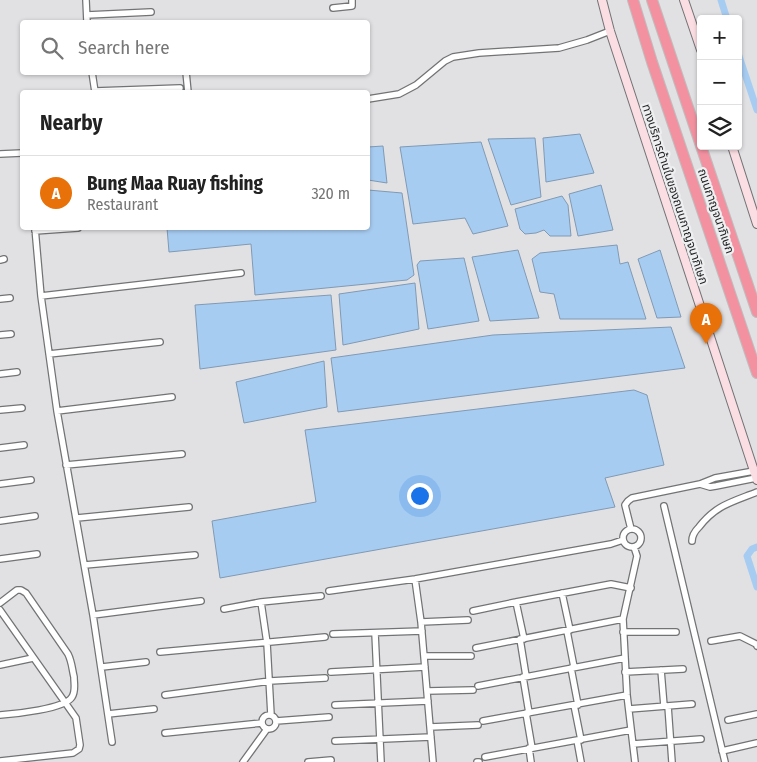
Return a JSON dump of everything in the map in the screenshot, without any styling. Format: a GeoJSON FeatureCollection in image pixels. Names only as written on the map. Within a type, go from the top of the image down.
{"type":"FeatureCollection","features":[{"type":"Feature","properties":{"kind":"highway","name":"ถนนกาญจนาภิเษก"},"geometry":{"type":"LineString","coordinates":[[633,0],[757,373]]}},
{"type":"Feature","properties":{"kind":"highway","name":"ถนนกาญจนาภิเษก"},"geometry":{"type":"LineString","coordinates":[[652,0],[697,134]]}},
{"type":"Feature","properties":{"kind":"highway","name":"ถนนกาญจนาภิเษก"},"geometry":{"type":"LineString","coordinates":[[702,150],[757,312]]}},
{"type":"Feature","properties":{"kind":"main road","name":"ทางบริการด้านในของถนนกาญจนาภิเษก"},"geometry":{"type":"LineString","coordinates":[[602,0],[610,31],[756,476]]}},
{"type":"Feature","properties":{"kind":"main road"},"geometry":{"type":"LineString","coordinates":[[684,0],[697,38]]}},
{"type":"Feature","properties":{"kind":"main road"},"geometry":{"type":"LineString","coordinates":[[733,150],[757,224]]}},
{"type":"Feature","properties":{"kind":"street"},"geometry":{"type":"LineString","coordinates":[[86,0],[87,20]]}},
{"type":"Feature","properties":{"kind":"street"},"geometry":{"type":"LineString","coordinates":[[333,8],[352,6],[352,0]]}},
{"type":"Feature","properties":{"kind":"street"},"geometry":{"type":"LineString","coordinates":[[87,15],[152,12]]}},
{"type":"Feature","properties":{"kind":"street"},"geometry":{"type":"LineString","coordinates":[[370,99],[399,94],[416,85],[444,61],[453,57],[479,53],[560,48],[610,31]]}},
{"type":"Feature","properties":{"kind":"street"},"geometry":{"type":"LineString","coordinates":[[92,75],[95,90]]}},
{"type":"Feature","properties":{"kind":"street"},"geometry":{"type":"LineString","coordinates":[[186,75],[188,90]]}},
{"type":"Feature","properties":{"kind":"street"},"geometry":{"type":"LineString","coordinates":[[138,90],[180,88]]}},
{"type":"Feature","properties":{"kind":"street"},"geometry":{"type":"LineString","coordinates":[[0,154],[20,153]]}},
{"type":"Feature","properties":{"kind":"street"},"geometry":{"type":"LineString","coordinates":[[35,230],[57,410],[102,667],[112,742]]}},
{"type":"Feature","properties":{"kind":"street"},"geometry":{"type":"LineString","coordinates":[[42,296],[241,273]]}},
{"type":"Feature","properties":{"kind":"street"},"geometry":{"type":"LineString","coordinates":[[0,299],[10,298]]}},
{"type":"Feature","properties":{"kind":"street"},"geometry":{"type":"LineString","coordinates":[[0,335],[12,334]]}},
{"type":"Feature","properties":{"kind":"street"},"geometry":{"type":"LineString","coordinates":[[49,354],[160,342]]}},
{"type":"Feature","properties":{"kind":"street"},"geometry":{"type":"LineString","coordinates":[[0,374],[16,372]]}},
{"type":"Feature","properties":{"kind":"street"},"geometry":{"type":"LineString","coordinates":[[57,410],[172,397]]}},
{"type":"Feature","properties":{"kind":"street"},"geometry":{"type":"LineString","coordinates":[[0,410],[22,408]]}},
{"type":"Feature","properties":{"kind":"street"},"geometry":{"type":"LineString","coordinates":[[0,448],[24,445]]}},
{"type":"Feature","properties":{"kind":"street"},"geometry":{"type":"LineString","coordinates":[[66,465],[182,454]]}},
{"type":"Feature","properties":{"kind":"street"},"geometry":{"type":"LineString","coordinates":[[631,528],[625,505],[628,501],[638,496],[700,484],[716,486],[756,476]]}},
{"type":"Feature","properties":{"kind":"street"},"geometry":{"type":"LineString","coordinates":[[0,484],[31,480]]}},
{"type":"Feature","properties":{"kind":"street"},"geometry":{"type":"LineString","coordinates":[[692,541],[696,531],[712,512],[757,492]]}},
{"type":"Feature","properties":{"kind":"street"},"geometry":{"type":"LineString","coordinates":[[664,506],[725,762]]}},
{"type":"Feature","properties":{"kind":"street"},"geometry":{"type":"LineString","coordinates":[[76,518],[189,507]]}},
{"type":"Feature","properties":{"kind":"street"},"geometry":{"type":"LineString","coordinates":[[0,521],[35,516]]}},
{"type":"Feature","properties":{"kind":"street"},"geometry":{"type":"LineString","coordinates":[[631,528],[638,530],[642,537],[641,542],[634,547],[629,547],[623,540],[625,532],[631,528]]}},
{"type":"Feature","properties":{"kind":"street"},"geometry":{"type":"LineString","coordinates":[[329,592],[415,579],[610,544],[623,540]]}},
{"type":"Feature","properties":{"kind":"street"},"geometry":{"type":"LineString","coordinates":[[634,547],[637,556],[623,620],[625,672],[635,762]]}},
{"type":"Feature","properties":{"kind":"street"},"geometry":{"type":"LineString","coordinates":[[0,559],[37,554]]}},
{"type":"Feature","properties":{"kind":"street"},"geometry":{"type":"LineString","coordinates":[[85,565],[195,555]]}},
{"type":"Feature","properties":{"kind":"street"},"geometry":{"type":"LineString","coordinates":[[415,579],[422,631],[433,762]]}},
{"type":"Feature","properties":{"kind":"street"},"geometry":{"type":"LineString","coordinates":[[473,611],[611,584],[631,588]]}},
{"type":"Feature","properties":{"kind":"street"},"geometry":{"type":"LineString","coordinates":[[0,603],[17,590],[23,590],[26,593],[68,654],[72,662],[75,688],[72,698],[65,703],[37,711],[0,715]]}},
{"type":"Feature","properties":{"kind":"street"},"geometry":{"type":"LineString","coordinates":[[562,593],[569,630],[581,762]]}},
{"type":"Feature","properties":{"kind":"street"},"geometry":{"type":"LineString","coordinates":[[224,609],[261,602],[321,596]]}},
{"type":"Feature","properties":{"kind":"street"},"geometry":{"type":"LineString","coordinates":[[93,614],[201,601]]}},
{"type":"Feature","properties":{"kind":"street"},"geometry":{"type":"LineString","coordinates":[[261,602],[267,643],[271,716],[276,721],[329,717]]}},
{"type":"Feature","properties":{"kind":"street"},"geometry":{"type":"LineString","coordinates":[[516,602],[522,639],[531,762]]}},
{"type":"Feature","properties":{"kind":"street"},"geometry":{"type":"LineString","coordinates":[[0,761],[73,753],[79,749],[80,745],[76,718],[1,614]]}},
{"type":"Feature","properties":{"kind":"street"},"geometry":{"type":"LineString","coordinates":[[421,622],[468,620]]}},
{"type":"Feature","properties":{"kind":"street"},"geometry":{"type":"LineString","coordinates":[[476,648],[623,620]]}},
{"type":"Feature","properties":{"kind":"street"},"geometry":{"type":"LineString","coordinates":[[333,634],[422,631]]}},
{"type":"Feature","properties":{"kind":"street"},"geometry":{"type":"LineString","coordinates":[[624,632],[676,632]]}},
{"type":"Feature","properties":{"kind":"street"},"geometry":{"type":"LineString","coordinates":[[375,633],[381,762]]}},
{"type":"Feature","properties":{"kind":"street"},"geometry":{"type":"LineString","coordinates":[[711,641],[740,636],[757,646]]}},
{"type":"Feature","properties":{"kind":"street"},"geometry":{"type":"LineString","coordinates":[[160,652],[325,637]]}},
{"type":"Feature","properties":{"kind":"street"},"geometry":{"type":"LineString","coordinates":[[424,656],[471,656]]}},
{"type":"Feature","properties":{"kind":"street"},"geometry":{"type":"LineString","coordinates":[[0,665],[33,658]]}},
{"type":"Feature","properties":{"kind":"street"},"geometry":{"type":"LineString","coordinates":[[427,691],[476,688],[625,658]]}},
{"type":"Feature","properties":{"kind":"street"},"geometry":{"type":"LineString","coordinates":[[102,667],[146,662]]}},
{"type":"Feature","properties":{"kind":"street"},"geometry":{"type":"LineString","coordinates":[[332,672],[425,667]]}},
{"type":"Feature","properties":{"kind":"street"},"geometry":{"type":"LineString","coordinates":[[625,672],[683,669]]}},
{"type":"Feature","properties":{"kind":"street"},"geometry":{"type":"LineString","coordinates":[[660,670],[671,741],[672,762]]}},
{"type":"Feature","properties":{"kind":"street"},"geometry":{"type":"LineString","coordinates":[[165,695],[270,682],[325,678]]}},
{"type":"Feature","properties":{"kind":"street"},"geometry":{"type":"LineString","coordinates":[[430,727],[480,723],[627,695]]}},
{"type":"Feature","properties":{"kind":"street"},"geometry":{"type":"LineString","coordinates":[[335,705],[428,701]]}},
{"type":"Feature","properties":{"kind":"street"},"geometry":{"type":"LineString","coordinates":[[629,708],[692,704]]}},
{"type":"Feature","properties":{"kind":"street"},"geometry":{"type":"LineString","coordinates":[[108,714],[154,709]]}},
{"type":"Feature","properties":{"kind":"street"},"geometry":{"type":"LineString","coordinates":[[728,720],[757,714]]}},
{"type":"Feature","properties":{"kind":"street"},"geometry":{"type":"LineString","coordinates":[[262,723],[264,717],[271,716]]}},
{"type":"Feature","properties":{"kind":"street"},"geometry":{"type":"LineString","coordinates":[[243,762],[267,729],[272,729],[275,726],[276,721]]}},
{"type":"Feature","properties":{"kind":"street"},"geometry":{"type":"LineString","coordinates":[[262,723],[267,729]]}},
{"type":"Feature","properties":{"kind":"street"},"geometry":{"type":"LineString","coordinates":[[165,733],[262,723]]}},
{"type":"Feature","properties":{"kind":"street"},"geometry":{"type":"LineString","coordinates":[[485,757],[631,730]]}},
{"type":"Feature","properties":{"kind":"street"},"geometry":{"type":"LineString","coordinates":[[335,741],[431,737]]}},
{"type":"Feature","properties":{"kind":"street"},"geometry":{"type":"LineString","coordinates":[[633,744],[701,739]]}},
{"type":"Feature","properties":{"kind":"street"},"geometry":{"type":"LineString","coordinates":[[722,751],[757,743]]}},
{"type":"Feature","properties":{"kind":"street"},"geometry":{"type":"LineString","coordinates":[[308,762],[331,760]]}},
{"type":"Feature","properties":{"kind":"water"},"geometry":{"type":"Polygon","coordinates":[[[580,134],[594,173],[546,182],[543,138],[580,134]]]}},
{"type":"Feature","properties":{"kind":"water"},"geometry":{"type":"Polygon","coordinates":[[[535,138],[541,197],[511,205],[488,139],[535,138]]]}},
{"type":"Feature","properties":{"kind":"water"},"geometry":{"type":"Polygon","coordinates":[[[481,142],[508,226],[473,234],[465,218],[413,224],[400,147],[481,142]]]}},
{"type":"Feature","properties":{"kind":"water"},"geometry":{"type":"Polygon","coordinates":[[[383,146],[387,183],[370,180],[370,147],[383,146]]]}},
{"type":"Feature","properties":{"kind":"water"},"geometry":{"type":"Polygon","coordinates":[[[601,185],[613,230],[578,236],[569,194],[601,185]]]}},
{"type":"Feature","properties":{"kind":"water"},"geometry":{"type":"Polygon","coordinates":[[[370,190],[402,193],[414,275],[407,280],[255,295],[251,244],[169,252],[167,230],[370,230],[370,190]]]}},
{"type":"Feature","properties":{"kind":"water"},"geometry":{"type":"Polygon","coordinates":[[[562,196],[568,205],[571,236],[550,236],[544,230],[525,234],[520,229],[515,209],[562,196]]]}},
{"type":"Feature","properties":{"kind":"water"},"geometry":{"type":"Polygon","coordinates":[[[617,245],[620,264],[628,262],[646,319],[560,319],[554,294],[540,292],[532,259],[540,253],[617,245]]]}},
{"type":"Feature","properties":{"kind":"water"},"geometry":{"type":"Polygon","coordinates":[[[518,250],[539,318],[490,321],[472,257],[518,250]]]}},
{"type":"Feature","properties":{"kind":"water"},"geometry":{"type":"Polygon","coordinates":[[[660,250],[681,317],[657,318],[638,259],[660,250]]]}},
{"type":"Feature","properties":{"kind":"water"},"geometry":{"type":"Polygon","coordinates":[[[464,258],[479,321],[428,329],[417,265],[420,261],[464,258]]]}},
{"type":"Feature","properties":{"kind":"water"},"geometry":{"type":"Polygon","coordinates":[[[415,283],[419,329],[343,345],[339,294],[415,283]]]}},
{"type":"Feature","properties":{"kind":"water"},"geometry":{"type":"Polygon","coordinates":[[[331,295],[336,350],[200,369],[195,305],[331,295]]]}},
{"type":"Feature","properties":{"kind":"water"},"geometry":{"type":"Polygon","coordinates":[[[671,327],[685,368],[338,412],[331,358],[493,335],[671,327]]]}},
{"type":"Feature","properties":{"kind":"water"},"geometry":{"type":"Polygon","coordinates":[[[324,361],[327,407],[244,423],[236,382],[324,361]]]}},
{"type":"Feature","properties":{"kind":"water"},"geometry":{"type":"Polygon","coordinates":[[[634,390],[647,395],[664,465],[605,478],[615,507],[220,578],[212,521],[316,502],[305,430],[634,390]]]}},
{"type":"Feature","properties":{"kind":"waterway"},"geometry":{"type":"LineString","coordinates":[[721,0],[726,15]]}},
{"type":"Feature","properties":{"kind":"waterway"},"geometry":{"type":"LineString","coordinates":[[740,60],[757,110]]}},
{"type":"Feature","properties":{"kind":"waterway"},"geometry":{"type":"LineString","coordinates":[[757,547],[752,549],[747,556],[757,587]]}},
{"type":"Feature","properties":{"kind":"place","name":"Bung Maa Ruay fishing"},"geometry":{"type":"Point","coordinates":[706,344]}}]}
